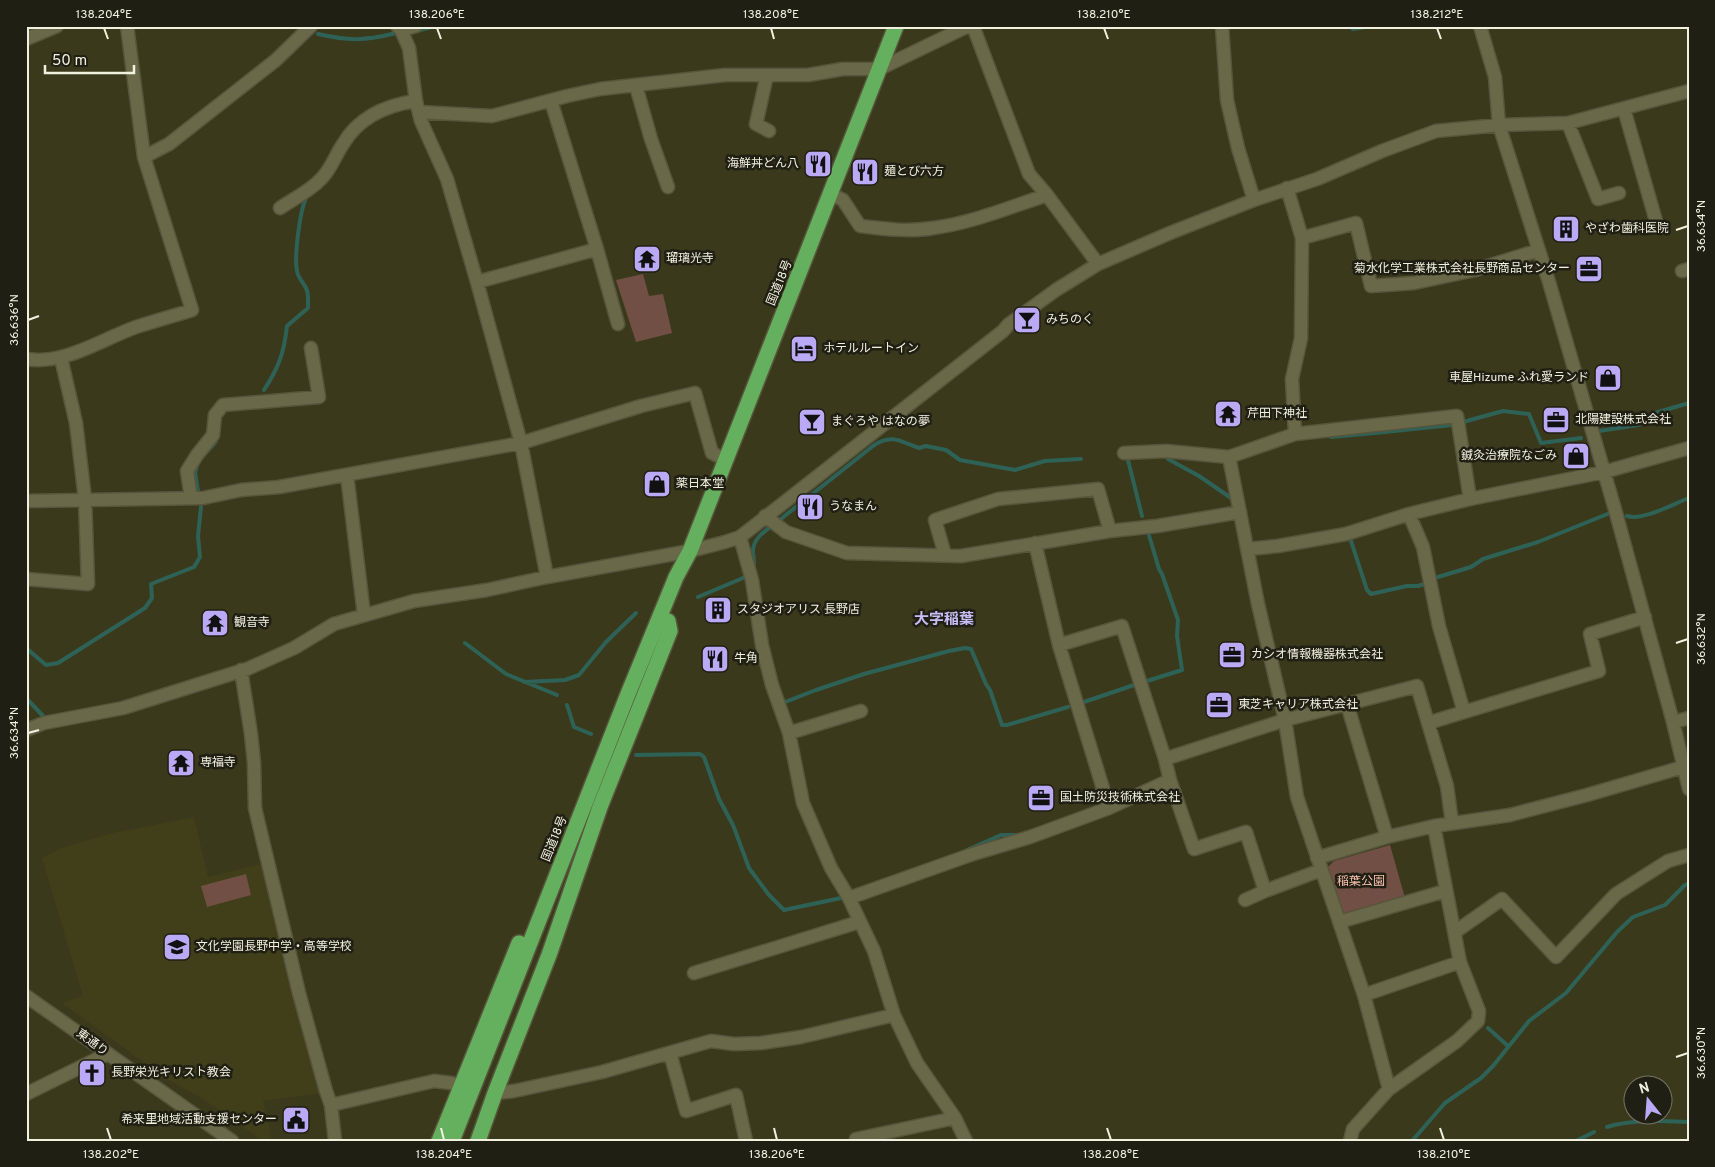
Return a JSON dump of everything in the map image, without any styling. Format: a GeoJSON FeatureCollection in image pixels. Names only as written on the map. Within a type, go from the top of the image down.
{"type":"FeatureCollection","features":[{"type":"Feature","properties":{"kind":"highway","name":"国道18号"},"geometry":{"type":"LineString","coordinates":[[460,1141],[616,723],[676,577],[690,551],[896,26]]}},
{"type":"Feature","properties":{"kind":"highway","name":"国道18号"},"geometry":{"type":"LineString","coordinates":[[452,1141],[668,622],[684,579],[690,551]]}},
{"type":"Feature","properties":{"kind":"highway"},"geometry":{"type":"LineString","coordinates":[[478,1141],[549,955],[600,807],[670,631],[668,622]]}},
{"type":"Feature","properties":{"kind":"highway"},"geometry":{"type":"LineString","coordinates":[[439,1141],[608,730],[616,723]]}},
{"type":"Feature","properties":{"kind":"street"},"geometry":{"type":"LineString","coordinates":[[26,40],[57,26]]}},
{"type":"Feature","properties":{"kind":"street"},"geometry":{"type":"LineString","coordinates":[[26,359],[40,361],[61,358],[136,327],[192,310],[144,156],[132,50],[127,26]]}},
{"type":"Feature","properties":{"kind":"street"},"geometry":{"type":"LineString","coordinates":[[144,156],[169,144],[276,60],[311,26]]}},
{"type":"Feature","properties":{"kind":"street"},"geometry":{"type":"LineString","coordinates":[[416,26],[399,28],[409,48],[421,122],[447,179],[477,282],[521,443],[547,577]]}},
{"type":"Feature","properties":{"kind":"street"},"geometry":{"type":"LineString","coordinates":[[280,208],[320,180],[332,166],[344,142],[355,128],[381,109],[400,103],[492,116],[600,89],[725,75],[808,75],[843,69],[879,69],[968,26]]}},
{"type":"Feature","properties":{"kind":"street"},"geometry":{"type":"LineString","coordinates":[[973,26],[1029,174],[1047,195],[1098,264]]}},
{"type":"Feature","properties":{"kind":"street"},"geometry":{"type":"LineString","coordinates":[[1222,26],[1227,100],[1238,148],[1254,200]]}},
{"type":"Feature","properties":{"kind":"street"},"geometry":{"type":"LineString","coordinates":[[1317,858],[1434,826],[1510,815],[1587,795],[1687,777],[1604,472],[1539,250],[1499,125],[1495,77],[1480,26]]}},
{"type":"Feature","properties":{"kind":"street"},"geometry":{"type":"LineString","coordinates":[[767,75],[756,124],[769,131]]}},
{"type":"Feature","properties":{"kind":"street"},"geometry":{"type":"LineString","coordinates":[[636,86],[651,139],[668,188]]}},
{"type":"Feature","properties":{"kind":"street"},"geometry":{"type":"LineString","coordinates":[[26,730],[44,723],[123,708],[241,670],[294,648],[334,624],[414,601],[487,590],[690,551],[740,537],[1004,331],[1010,324],[1056,290],[1098,264],[1170,233],[1254,200],[1317,179],[1436,131],[1499,125],[1568,123],[1689,91]]}},
{"type":"Feature","properties":{"kind":"street"},"geometry":{"type":"LineString","coordinates":[[550,101],[597,249],[618,324]]}},
{"type":"Feature","properties":{"kind":"street"},"geometry":{"type":"LineString","coordinates":[[1624,109],[1658,228]]}},
{"type":"Feature","properties":{"kind":"street"},"geometry":{"type":"LineString","coordinates":[[1568,123],[1598,199],[1619,192]]}},
{"type":"Feature","properties":{"kind":"street"},"geometry":{"type":"LineString","coordinates":[[1287,188],[1302,238],[1301,338],[1292,379],[1295,434]]}},
{"type":"Feature","properties":{"kind":"street"},"geometry":{"type":"LineString","coordinates":[[831,194],[842,200],[860,226],[905,229],[931,229],[955,224],[1047,195]]}},
{"type":"Feature","properties":{"kind":"street"},"geometry":{"type":"LineString","coordinates":[[1302,238],[1356,223],[1371,286],[1423,282],[1475,270],[1539,250]]}},
{"type":"Feature","properties":{"kind":"street"},"geometry":{"type":"LineString","coordinates":[[477,282],[597,249]]}},
{"type":"Feature","properties":{"kind":"street"},"geometry":{"type":"LineString","coordinates":[[191,498],[187,471],[197,455],[213,436],[215,415],[223,406],[319,397],[311,348]]}},
{"type":"Feature","properties":{"kind":"street"},"geometry":{"type":"LineString","coordinates":[[26,579],[88,584],[84,499],[76,423],[61,358]]}},
{"type":"Feature","properties":{"kind":"street"},"geometry":{"type":"LineString","coordinates":[[26,501],[203,498],[242,490],[279,487],[521,443],[641,406],[694,393],[712,453],[726,460]]}},
{"type":"Feature","properties":{"kind":"street"},"geometry":{"type":"LineString","coordinates":[[1124,453],[1166,451],[1229,457],[1295,434],[1456,416],[1470,499]]}},
{"type":"Feature","properties":{"kind":"street"},"geometry":{"type":"LineString","coordinates":[[1248,549],[1278,546],[1346,534],[1409,514],[1470,499],[1604,472],[1689,448]]}},
{"type":"Feature","properties":{"kind":"street"},"geometry":{"type":"LineString","coordinates":[[1229,457],[1258,604],[1285,720],[1297,797],[1364,994],[1389,1089]]}},
{"type":"Feature","properties":{"kind":"street"},"geometry":{"type":"LineString","coordinates":[[347,476],[364,615]]}},
{"type":"Feature","properties":{"kind":"street"},"geometry":{"type":"LineString","coordinates":[[945,555],[935,520],[998,500],[1098,489],[1110,531]]}},
{"type":"Feature","properties":{"kind":"street"},"geometry":{"type":"LineString","coordinates":[[766,516],[786,532],[847,553],[961,556],[1240,512]]}},
{"type":"Feature","properties":{"kind":"street"},"geometry":{"type":"LineString","coordinates":[[1409,514],[1423,547],[1439,626],[1464,712]]}},
{"type":"Feature","properties":{"kind":"street"},"geometry":{"type":"LineString","coordinates":[[740,537],[752,580],[762,645],[772,684],[789,733],[803,803],[831,868],[849,898],[874,951],[894,1016],[917,1063],[955,1118],[966,1141]]}},
{"type":"Feature","properties":{"kind":"street"},"geometry":{"type":"LineString","coordinates":[[1035,543],[1059,645],[1109,808]]}},
{"type":"Feature","properties":{"kind":"street"},"geometry":{"type":"LineString","coordinates":[[1428,723],[1599,671],[1590,634],[1645,617]]}},
{"type":"Feature","properties":{"kind":"street"},"geometry":{"type":"LineString","coordinates":[[1059,645],[1122,626],[1170,780],[1194,848],[1246,832],[1265,891]]}},
{"type":"Feature","properties":{"kind":"street"},"geometry":{"type":"LineString","coordinates":[[241,670],[251,734],[255,808],[299,993],[331,1105],[334,1141]]}},
{"type":"Feature","properties":{"kind":"street"},"geometry":{"type":"LineString","coordinates":[[1165,759],[1285,720],[1417,686],[1447,786],[1452,823]]}},
{"type":"Feature","properties":{"kind":"street"},"geometry":{"type":"LineString","coordinates":[[1347,704],[1387,838]]}},
{"type":"Feature","properties":{"kind":"street"},"geometry":{"type":"LineString","coordinates":[[789,733],[861,711]]}},
{"type":"Feature","properties":{"kind":"street"},"geometry":{"type":"LineString","coordinates":[[1673,722],[1689,718]]}},
{"type":"Feature","properties":{"kind":"street"},"geometry":{"type":"LineString","coordinates":[[849,898],[973,854],[1030,837],[1109,808],[1170,780]]}},
{"type":"Feature","properties":{"kind":"street"},"geometry":{"type":"LineString","coordinates":[[1350,1141],[1353,1129],[1389,1089],[1457,1040],[1478,1021],[1479,1011],[1460,962],[1434,826]]}},
{"type":"Feature","properties":{"kind":"street"},"geometry":{"type":"LineString","coordinates":[[1455,932],[1502,899],[1556,957],[1616,894],[1668,861],[1689,855]]}},
{"type":"Feature","properties":{"kind":"street"},"geometry":{"type":"LineString","coordinates":[[1244,900],[1321,870]]}},
{"type":"Feature","properties":{"kind":"street"},"geometry":{"type":"LineString","coordinates":[[1339,922],[1445,891]]}},
{"type":"Feature","properties":{"kind":"street"},"geometry":{"type":"LineString","coordinates":[[694,973],[859,922]]}},
{"type":"Feature","properties":{"kind":"street"},"geometry":{"type":"LineString","coordinates":[[1364,994],[1460,962]]}},
{"type":"Feature","properties":{"kind":"street","name":"東通り"},"geometry":{"type":"LineString","coordinates":[[26,996],[232,1141]]}},
{"type":"Feature","properties":{"kind":"street"},"geometry":{"type":"LineString","coordinates":[[495,1093],[514,1091],[592,1074],[711,1040],[734,1044],[761,1044],[894,1016]]}},
{"type":"Feature","properties":{"kind":"street"},"geometry":{"type":"LineString","coordinates":[[670,1053],[686,1111],[736,1095],[746,1141]]}},
{"type":"Feature","properties":{"kind":"street"},"geometry":{"type":"LineString","coordinates":[[26,1094],[107,1054]]}},
{"type":"Feature","properties":{"kind":"street"},"geometry":{"type":"LineString","coordinates":[[331,1105],[434,1081],[461,1086]]}},
{"type":"Feature","properties":{"kind":"street"},"geometry":{"type":"LineString","coordinates":[[856,1141],[856,1139],[955,1118]]}},
{"type":"Feature","properties":{"kind":"shaded area","name":"文化学園長野中学・高等学校"},"geometry":{"type":"Polygon","coordinates":[[[194,817],[208,877],[261,864],[272,897],[322,1093],[263,1101],[272,1141],[263,1141],[203,1099],[167,1079],[62,1003],[83,996],[42,858],[61,848],[113,833],[194,817]]]}},
{"type":"Feature","properties":{"kind":"green space"},"geometry":{"type":"Polygon","coordinates":[[[643,274],[649,296],[663,294],[672,333],[636,342],[616,280],[643,274]]]}},
{"type":"Feature","properties":{"kind":"green space","name":"稲葉公園"},"geometry":{"type":"Polygon","coordinates":[[[1390,845],[1405,898],[1345,916],[1340,912],[1326,869],[1334,861],[1390,845]]]}},
{"type":"Feature","properties":{"kind":"green space"},"geometry":{"type":"Polygon","coordinates":[[[246,874],[251,895],[207,907],[201,886],[246,874]]]}},
{"type":"Feature","properties":{"kind":"waterway"},"geometry":{"type":"LineString","coordinates":[[417,31],[435,26]]}},
{"type":"Feature","properties":{"kind":"waterway"},"geometry":{"type":"LineString","coordinates":[[1350,26],[1353,29],[1371,26]]}},
{"type":"Feature","properties":{"kind":"waterway"},"geometry":{"type":"LineString","coordinates":[[318,34],[357,39],[375,38],[396,33]]}},
{"type":"Feature","properties":{"kind":"waterway"},"geometry":{"type":"LineString","coordinates":[[264,390],[280,360],[287,326],[308,308],[307,290],[298,276],[296,264],[300,221],[307,196]]}},
{"type":"Feature","properties":{"kind":"waterway"},"geometry":{"type":"LineString","coordinates":[[1599,431],[1638,425],[1655,413],[1689,403]]}},
{"type":"Feature","properties":{"kind":"waterway"},"geometry":{"type":"LineString","coordinates":[[1331,437],[1452,425],[1503,411],[1529,414],[1541,443],[1581,438]]}},
{"type":"Feature","properties":{"kind":"waterway"},"geometry":{"type":"LineString","coordinates":[[205,454],[217,438]]}},
{"type":"Feature","properties":{"kind":"waterway"},"geometry":{"type":"LineString","coordinates":[[777,522],[873,446],[886,440],[902,441],[919,448],[926,446],[946,450],[960,460],[1015,470],[1045,461],[1081,459]]}},
{"type":"Feature","properties":{"kind":"waterway"},"geometry":{"type":"LineString","coordinates":[[1127,456],[1142,516]]}},
{"type":"Feature","properties":{"kind":"waterway"},"geometry":{"type":"LineString","coordinates":[[1168,459],[1199,476],[1231,498]]}},
{"type":"Feature","properties":{"kind":"waterway"},"geometry":{"type":"LineString","coordinates":[[197,466],[195,473],[198,491]]}},
{"type":"Feature","properties":{"kind":"waterway"},"geometry":{"type":"LineString","coordinates":[[1627,516],[1634,517],[1649,514],[1689,498]]}},
{"type":"Feature","properties":{"kind":"waterway"},"geometry":{"type":"LineString","coordinates":[[26,648],[46,665],[58,663],[145,608],[152,598],[151,584],[194,567],[200,557],[198,536],[201,507]]}},
{"type":"Feature","properties":{"kind":"waterway"},"geometry":{"type":"LineString","coordinates":[[1438,577],[1471,567],[1483,559],[1538,542],[1610,513]]}},
{"type":"Feature","properties":{"kind":"waterway"},"geometry":{"type":"LineString","coordinates":[[753,569],[754,544],[773,525]]}},
{"type":"Feature","properties":{"kind":"waterway"},"geometry":{"type":"LineString","coordinates":[[1147,681],[1182,670],[1177,636],[1178,620],[1159,569],[1148,532]]}},
{"type":"Feature","properties":{"kind":"waterway"},"geometry":{"type":"LineString","coordinates":[[1351,541],[1367,590],[1371,594],[1427,583]]}},
{"type":"Feature","properties":{"kind":"waterway"},"geometry":{"type":"LineString","coordinates":[[698,597],[743,578],[748,574]]}},
{"type":"Feature","properties":{"kind":"waterway"},"geometry":{"type":"LineString","coordinates":[[524,682],[565,680],[579,675],[606,642],[636,613]]}},
{"type":"Feature","properties":{"kind":"waterway"},"geometry":{"type":"LineString","coordinates":[[465,643],[506,674],[557,695]]}},
{"type":"Feature","properties":{"kind":"waterway"},"geometry":{"type":"LineString","coordinates":[[780,704],[864,674],[965,648],[971,649],[990,690],[1002,725],[1068,707]]}},
{"type":"Feature","properties":{"kind":"waterway"},"geometry":{"type":"LineString","coordinates":[[1084,702],[1134,685]]}},
{"type":"Feature","properties":{"kind":"waterway"},"geometry":{"type":"LineString","coordinates":[[26,698],[44,717]]}},
{"type":"Feature","properties":{"kind":"waterway"},"geometry":{"type":"LineString","coordinates":[[567,705],[574,727],[591,734]]}},
{"type":"Feature","properties":{"kind":"waterway"},"geometry":{"type":"LineString","coordinates":[[636,755],[700,754],[704,757],[719,799],[733,825],[749,868],[769,895],[784,910],[841,898]]}},
{"type":"Feature","properties":{"kind":"waterway"},"geometry":{"type":"LineString","coordinates":[[967,850],[1001,835],[1016,835]]}},
{"type":"Feature","properties":{"kind":"waterway"},"geometry":{"type":"LineString","coordinates":[[1412,1141],[1445,1103],[1481,1078],[1493,1066],[1529,1021],[1566,993],[1617,932],[1633,917],[1665,905],[1685,885],[1689,884]]}},
{"type":"Feature","properties":{"kind":"waterway"},"geometry":{"type":"LineString","coordinates":[[1488,1028],[1508,1046]]}},
{"type":"Feature","properties":{"kind":"waterway"},"geometry":{"type":"LineString","coordinates":[[1607,1127],[1637,1122],[1689,1122]]}},
{"type":"Feature","properties":{"kind":"waterway"},"geometry":{"type":"LineString","coordinates":[[1576,1141],[1594,1132]]}},
{"type":"Feature","properties":{"kind":"place","name":"海鮮丼どん八"},"geometry":{"type":"Point","coordinates":[818,164]}},
{"type":"Feature","properties":{"kind":"place","name":"麺とび六方"},"geometry":{"type":"Point","coordinates":[865,172]}},
{"type":"Feature","properties":{"kind":"place","name":"やざわ歯科医院"},"geometry":{"type":"Point","coordinates":[1566,229]}},
{"type":"Feature","properties":{"kind":"place","name":"瑠璃光寺"},"geometry":{"type":"Point","coordinates":[647,259]}},
{"type":"Feature","properties":{"kind":"place","name":"菊水化学工業株式会社長野商品センター"},"geometry":{"type":"Point","coordinates":[1589,269]}},
{"type":"Feature","properties":{"kind":"place","name":"みちのく"},"geometry":{"type":"Point","coordinates":[1027,320]}},
{"type":"Feature","properties":{"kind":"place","name":"ホテルルートイン"},"geometry":{"type":"Point","coordinates":[804,349]}},
{"type":"Feature","properties":{"kind":"place","name":"車屋Hizume ふれ愛ランド"},"geometry":{"type":"Point","coordinates":[1608,378]}},
{"type":"Feature","properties":{"kind":"place","name":"芹田下神社"},"geometry":{"type":"Point","coordinates":[1228,414]}},
{"type":"Feature","properties":{"kind":"place","name":"北陽建設株式会社"},"geometry":{"type":"Point","coordinates":[1556,420]}},
{"type":"Feature","properties":{"kind":"place","name":"まぐろや はなの夢"},"geometry":{"type":"Point","coordinates":[812,422]}},
{"type":"Feature","properties":{"kind":"place","name":"鍼灸治療院なごみ"},"geometry":{"type":"Point","coordinates":[1576,456]}},
{"type":"Feature","properties":{"kind":"place","name":"薬日本堂"},"geometry":{"type":"Point","coordinates":[657,484]}},
{"type":"Feature","properties":{"kind":"place","name":"うなまん"},"geometry":{"type":"Point","coordinates":[810,507]}},
{"type":"Feature","properties":{"kind":"place","name":"スタジオアリス 長野店"},"geometry":{"type":"Point","coordinates":[718,610]}},
{"type":"Feature","properties":{"kind":"place","name":"観音寺"},"geometry":{"type":"Point","coordinates":[215,623]}},
{"type":"Feature","properties":{"kind":"place","name":"カシオ情報機器株式会社"},"geometry":{"type":"Point","coordinates":[1232,655]}},
{"type":"Feature","properties":{"kind":"place","name":"牛角"},"geometry":{"type":"Point","coordinates":[715,659]}},
{"type":"Feature","properties":{"kind":"place","name":"東芝キャリア株式会社"},"geometry":{"type":"Point","coordinates":[1219,705]}},
{"type":"Feature","properties":{"kind":"place","name":"専福寺"},"geometry":{"type":"Point","coordinates":[181,763]}},
{"type":"Feature","properties":{"kind":"place","name":"国土防災技術株式会社"},"geometry":{"type":"Point","coordinates":[1041,798]}},
{"type":"Feature","properties":{"kind":"place","name":"文化学園長野中学・高等学校"},"geometry":{"type":"Point","coordinates":[177,947]}},
{"type":"Feature","properties":{"kind":"place","name":"長野栄光キリスト教会"},"geometry":{"type":"Point","coordinates":[92,1073]}},
{"type":"Feature","properties":{"kind":"place","name":"希来里地域活動支援センター"},"geometry":{"type":"Point","coordinates":[296,1120]}},
{"type":"Feature","properties":{"kind":"district","name":"大字稲葉"},"geometry":{"type":"Point","coordinates":[944,620]}}]}
